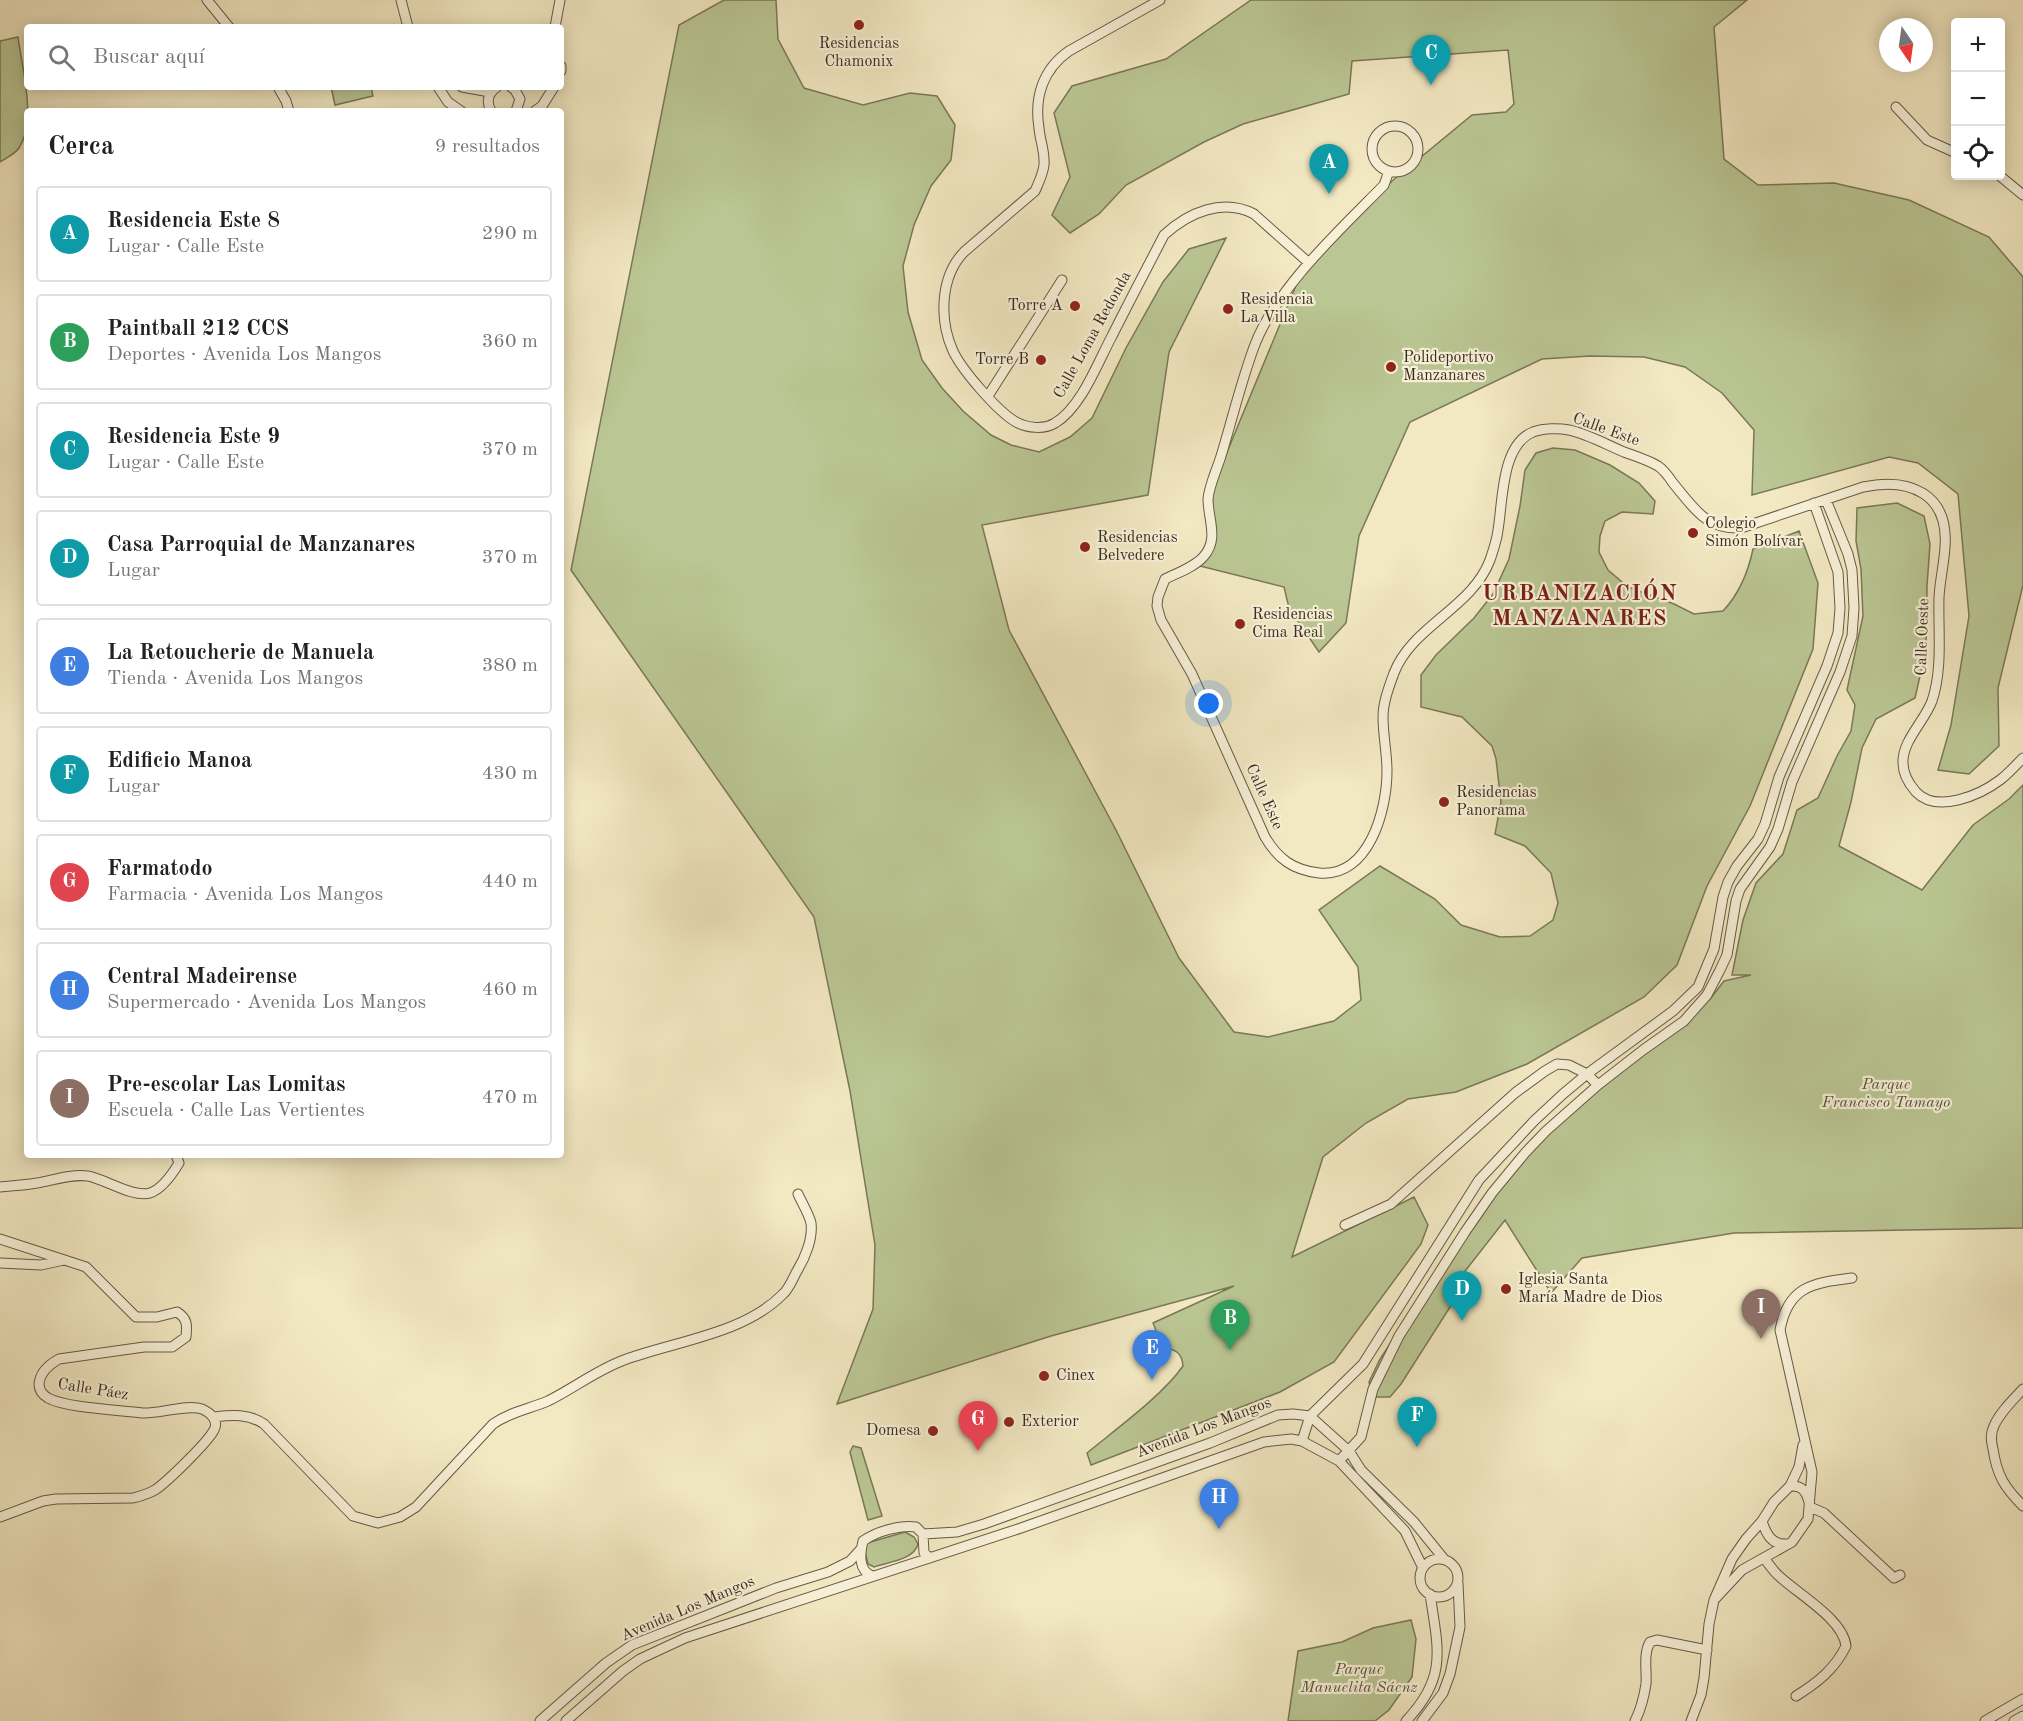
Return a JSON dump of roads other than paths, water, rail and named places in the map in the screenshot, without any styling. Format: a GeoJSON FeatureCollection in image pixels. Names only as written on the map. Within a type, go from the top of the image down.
{"type":"FeatureCollection","features":[{"type":"Feature","properties":{"kind":"street"},"geometry":{"type":"LineString","coordinates":[[207,0],[227,24]]}},
{"type":"Feature","properties":{"kind":"street"},"geometry":{"type":"LineString","coordinates":[[401,0],[407,24]]}},
{"type":"Feature","properties":{"kind":"street"},"geometry":{"type":"LineString","coordinates":[[556,24],[560,0]]}},
{"type":"Feature","properties":{"kind":"street","name":"Calle Loma Redonda"},"geometry":{"type":"LineString","coordinates":[[1160,0],[1059,58],[1045,76],[1038,96],[1038,120],[1044,155],[1041,178],[1035,190],[955,261],[945,289],[944,305],[948,337],[953,351],[963,367],[988,396],[1018,423],[1038,428],[1057,422],[1079,398],[1164,235],[1181,222],[1198,212],[1218,207],[1228,206],[1247,210],[1309,263]]}},
{"type":"Feature","properties":{"kind":"street"},"geometry":{"type":"LineString","coordinates":[[280,90],[288,108]]}},
{"type":"Feature","properties":{"kind":"street"},"geometry":{"type":"LineString","coordinates":[[440,90],[448,102],[457,108]]}},
{"type":"Feature","properties":{"kind":"street"},"geometry":{"type":"LineString","coordinates":[[490,108],[488,103],[494,90]]}},
{"type":"Feature","properties":{"kind":"street"},"geometry":{"type":"LineString","coordinates":[[515,90],[519,99],[517,108]]}},
{"type":"Feature","properties":{"kind":"street"},"geometry":{"type":"LineString","coordinates":[[538,108],[552,90]]}},
{"type":"Feature","properties":{"kind":"street"},"geometry":{"type":"LineString","coordinates":[[1896,107],[1927,140],[1951,151]]}},
{"type":"Feature","properties":{"kind":"street"},"geometry":{"type":"LineString","coordinates":[[1399,126],[1407,129],[1416,140],[1417,154],[1414,161],[1403,170],[1389,171],[1381,168],[1372,155],[1373,140],[1384,128],[1399,126]]}},
{"type":"Feature","properties":{"kind":"street","name":"Calle Este"},"geometry":{"type":"LineString","coordinates":[[1389,171],[1384,185],[1309,263],[1269,316],[1255,344],[1208,498],[1213,533],[1209,548],[1204,557],[1195,564],[1165,579],[1160,588],[1157,606],[1168,635],[1192,674],[1265,837],[1276,854],[1293,867],[1324,873],[1338,870],[1357,858],[1371,841],[1386,791],[1384,704],[1397,666],[1405,651],[1484,573],[1498,531],[1507,466],[1517,444],[1533,432],[1552,429],[1570,430],[1657,465],[1704,519],[1720,527],[1741,528],[1826,500]]}},
{"type":"Feature","properties":{"kind":"street"},"geometry":{"type":"LineString","coordinates":[[2005,180],[2023,195]]}},
{"type":"Feature","properties":{"kind":"street"},"geometry":{"type":"LineString","coordinates":[[988,396],[1062,280]]}},
{"type":"Feature","properties":{"kind":"street","name":"Calle Oeste"},"geometry":{"type":"LineString","coordinates":[[1826,500],[1863,487],[1895,484],[1923,492],[1931,498],[1943,517],[1945,546],[1939,598],[1938,670],[1931,703],[1905,749],[1903,762],[1910,786],[1928,800],[1954,801],[2001,780],[2023,758]]}},
{"type":"Feature","properties":{"kind":"street"},"geometry":{"type":"LineString","coordinates":[[1339,1461],[1361,1437],[1373,1389],[1391,1350],[1492,1193],[1525,1153],[1598,1085],[1684,1021],[1707,995],[1727,955],[1740,889],[1774,838],[1792,782],[1840,672],[1852,636],[1853,582],[1848,554],[1826,500]]}},
{"type":"Feature","properties":{"kind":"street"},"geometry":{"type":"LineString","coordinates":[[1302,1441],[1310,1416],[1364,1364],[1479,1180],[1534,1121],[1587,1074],[1673,1011],[1698,987],[1714,950],[1723,897],[1728,882],[1758,839],[1765,824],[1779,777],[1827,666],[1836,639],[1840,621],[1839,583],[1835,559],[1814,503]]}},
{"type":"Feature","properties":{"kind":"street"},"geometry":{"type":"LineString","coordinates":[[1825,533],[1831,526],[1838,529]]}},
{"type":"Feature","properties":{"kind":"street"},"geometry":{"type":"LineString","coordinates":[[1345,1225],[1391,1204],[1515,1093],[1545,1071],[1557,1065],[1569,1065],[1587,1074],[1598,1085]]}},
{"type":"Feature","properties":{"kind":"street"},"geometry":{"type":"LineString","coordinates":[[0,1187],[38,1183],[58,1178],[89,1176],[137,1193],[150,1193],[163,1184],[174,1171],[179,1163],[177,1158]]}},
{"type":"Feature","properties":{"kind":"street"},"geometry":{"type":"LineString","coordinates":[[0,1517],[43,1501],[56,1499],[133,1498],[145,1495],[165,1483],[210,1436],[215,1430],[216,1422],[213,1416],[238,1415],[254,1417],[264,1424],[353,1516],[378,1523],[399,1517],[416,1507],[494,1424],[507,1414],[550,1400],[622,1360],[734,1325],[761,1312],[785,1293],[801,1265],[810,1241],[811,1223],[798,1194]]}},
{"type":"Feature","properties":{"kind":"street","name":"Calle Páez"},"geometry":{"type":"LineString","coordinates":[[0,1239],[86,1267],[136,1317],[157,1317],[177,1312],[184,1317],[187,1324],[186,1337],[172,1347],[144,1347],[59,1359],[50,1365],[40,1379],[39,1387],[43,1394],[59,1402],[74,1405],[154,1414],[191,1408],[201,1409],[213,1416]]}},
{"type":"Feature","properties":{"kind":"street"},"geometry":{"type":"LineString","coordinates":[[0,1263],[41,1265],[66,1260]]}},
{"type":"Feature","properties":{"kind":"street"},"geometry":{"type":"LineString","coordinates":[[1714,1600],[1742,1570],[1788,1544],[1805,1526],[1810,1507],[1812,1472],[1780,1330],[1789,1303],[1806,1288],[1824,1281],[1852,1278]]}},
{"type":"Feature","properties":{"kind":"street"},"geometry":{"type":"LineString","coordinates":[[2023,1389],[2000,1414],[1992,1428],[1991,1439],[2000,1478],[2009,1492],[2023,1506]]}},
{"type":"Feature","properties":{"kind":"street","name":"Avenida Los Mangos"},"geometry":{"type":"LineString","coordinates":[[540,1721],[606,1663],[632,1645],[776,1588],[828,1572],[850,1561],[861,1549],[863,1541],[870,1536],[903,1526],[916,1527],[923,1534],[957,1532],[1209,1443],[1278,1415],[1310,1416]]}},
{"type":"Feature","properties":{"kind":"street"},"geometry":{"type":"LineString","coordinates":[[1310,1416],[1349,1451],[1361,1470],[1414,1522],[1444,1559],[1454,1565],[1457,1570],[1460,1627],[1450,1674],[1443,1693],[1422,1721]]}},
{"type":"Feature","properties":{"kind":"street"},"geometry":{"type":"LineString","coordinates":[[1690,1721],[1701,1695],[1714,1600],[1732,1559],[1774,1502],[1790,1486],[1799,1467],[1804,1438]]}},
{"type":"Feature","properties":{"kind":"street","name":"Avenida Los Mangos"},"geometry":{"type":"LineString","coordinates":[[566,1721],[640,1659],[685,1638],[1022,1528],[1246,1447],[1279,1440],[1302,1441],[1339,1461],[1405,1531],[1423,1568]]}},
{"type":"Feature","properties":{"kind":"street"},"geometry":{"type":"LineString","coordinates":[[1790,1486],[1804,1489],[1810,1507],[1824,1513],[1894,1578],[1900,1575]]}},
{"type":"Feature","properties":{"kind":"street"},"geometry":{"type":"LineString","coordinates":[[1762,1521],[1767,1533],[1777,1544],[1788,1544]]}},
{"type":"Feature","properties":{"kind":"street"},"geometry":{"type":"LineString","coordinates":[[923,1534],[924,1553],[930,1558]]}},
{"type":"Feature","properties":{"kind":"street"},"geometry":{"type":"LineString","coordinates":[[861,1549],[863,1569],[866,1574],[872,1576]]}},
{"type":"Feature","properties":{"kind":"street"},"geometry":{"type":"LineString","coordinates":[[1764,1558],[1777,1575],[1836,1624],[1845,1638],[1846,1646],[1832,1667],[1819,1681],[1796,1696]]}},
{"type":"Feature","properties":{"kind":"street"},"geometry":{"type":"LineString","coordinates":[[1406,1721],[1428,1693],[1437,1665],[1438,1646],[1430,1594],[1421,1583],[1420,1578],[1423,1568],[1430,1561],[1444,1559]]}},
{"type":"Feature","properties":{"kind":"street"},"geometry":{"type":"LineString","coordinates":[[1430,1594],[1443,1597],[1450,1594],[1458,1582]]}},
{"type":"Feature","properties":{"kind":"street"},"geometry":{"type":"LineString","coordinates":[[1635,1721],[1642,1707],[1646,1683],[1646,1648],[1650,1642],[1656,1640],[1707,1650]]}},
{"type":"Feature","properties":{"kind":"street"},"geometry":{"type":"LineString","coordinates":[[1985,1721],[2023,1699]]}},
{"type":"Feature","properties":{"kind":"street"},"geometry":{"type":"LineString","coordinates":[[2014,1721],[2023,1716]]}},
{"type":"Feature","properties":{"kind":"place","name":"Residencias Chamonix"},"geometry":{"type":"Point","coordinates":[859,25]}},
{"type":"Feature","properties":{"kind":"place","name":"Residencia Este 9"},"geometry":{"type":"Point","coordinates":[1431,85]}},
{"type":"Feature","properties":{"kind":"place","name":"Residencia Este 8"},"geometry":{"type":"Point","coordinates":[1329,194]}},
{"type":"Feature","properties":{"kind":"place","name":"Torre A"},"geometry":{"type":"Point","coordinates":[1075,306]}},
{"type":"Feature","properties":{"kind":"place","name":"Residencia La Villa"},"geometry":{"type":"Point","coordinates":[1228,309]}},
{"type":"Feature","properties":{"kind":"place","name":"Torre B"},"geometry":{"type":"Point","coordinates":[1041,360]}},
{"type":"Feature","properties":{"kind":"place","name":"Polideportivo Manzanares"},"geometry":{"type":"Point","coordinates":[1391,367]}},
{"type":"Feature","properties":{"kind":"place","name":"Colegio Simón Bolívar"},"geometry":{"type":"Point","coordinates":[1693,533]}},
{"type":"Feature","properties":{"kind":"place","name":"Residencias Belvedere"},"geometry":{"type":"Point","coordinates":[1085,547]}},
{"type":"Feature","properties":{"kind":"place","name":"Residencias Cima Real"},"geometry":{"type":"Point","coordinates":[1240,624]}},
{"type":"Feature","properties":{"kind":"place","name":"Residencias Panorama"},"geometry":{"type":"Point","coordinates":[1444,802]}},
{"type":"Feature","properties":{"kind":"place","name":"Iglesia Santa María Madre de Dios"},"geometry":{"type":"Point","coordinates":[1506,1289]}},
{"type":"Feature","properties":{"kind":"place","name":"Casa Parroquial de Manzanares"},"geometry":{"type":"Point","coordinates":[1462,1321]}},
{"type":"Feature","properties":{"kind":"place","name":"Pre-escolar Las Lomitas"},"geometry":{"type":"Point","coordinates":[1761,1339]}},
{"type":"Feature","properties":{"kind":"place","name":"Paintball 212 CCS"},"geometry":{"type":"Point","coordinates":[1230,1350]}},
{"type":"Feature","properties":{"kind":"place","name":"Cinex"},"geometry":{"type":"Point","coordinates":[1044,1376]}},
{"type":"Feature","properties":{"kind":"place","name":"La Retoucherie de Manuela"},"geometry":{"type":"Point","coordinates":[1152,1380]}},
{"type":"Feature","properties":{"kind":"place","name":"Exterior"},"geometry":{"type":"Point","coordinates":[1009,1422]}},
{"type":"Feature","properties":{"kind":"place","name":"Domesa"},"geometry":{"type":"Point","coordinates":[933,1431]}},
{"type":"Feature","properties":{"kind":"place","name":"Edificio Manoa"},"geometry":{"type":"Point","coordinates":[1417,1447]}},
{"type":"Feature","properties":{"kind":"place","name":"Farmatodo"},"geometry":{"type":"Point","coordinates":[978,1451]}},
{"type":"Feature","properties":{"kind":"place","name":"Central Madeirense"},"geometry":{"type":"Point","coordinates":[1219,1529]}},
{"type":"Feature","properties":{"kind":"district","name":"URBANIZACIÓN MANZANARES"},"geometry":{"type":"Point","coordinates":[1580,606]}},
{"type":"Feature","properties":{"kind":"park label","name":"Parque Francisco Tamayo"},"geometry":{"type":"Point","coordinates":[1886,1094]}},
{"type":"Feature","properties":{"kind":"park label","name":"Parque Manuelita Sáenz"},"geometry":{"type":"Point","coordinates":[1359,1679]}}]}
